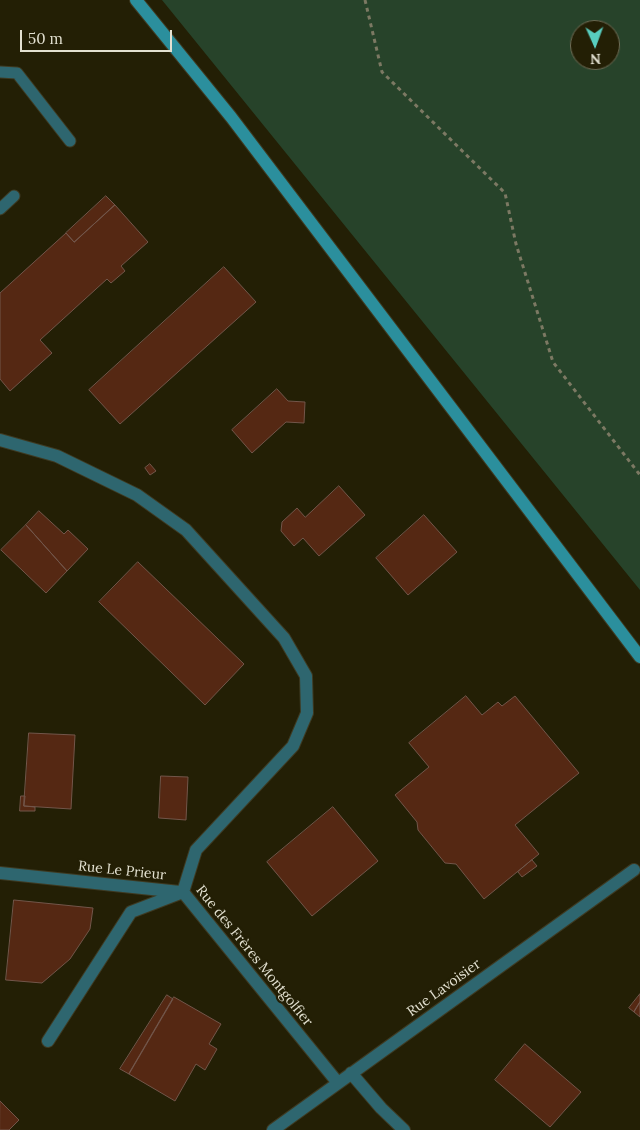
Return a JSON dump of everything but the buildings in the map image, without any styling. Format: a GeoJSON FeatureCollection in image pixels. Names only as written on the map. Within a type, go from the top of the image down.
{"type":"FeatureCollection","features":[{"type":"Feature","properties":{"kind":"main road"},"geometry":{"type":"LineString","coordinates":[[136,0],[231,117],[640,658]]}},
{"type":"Feature","properties":{"kind":"street","name":"Rue des Frères Montgolfier"},"geometry":{"type":"LineString","coordinates":[[0,440],[57,456],[128,490],[186,530],[284,638],[306,676],[307,713],[294,746],[196,850],[183,892],[338,1083]]}},
{"type":"Feature","properties":{"kind":"street","name":"Rue Lavoisier"},"geometry":{"type":"LineString","coordinates":[[272,1130],[638,867]]}},
{"type":"Feature","properties":{"kind":"street","name":"Rue Le Prieur"},"geometry":{"type":"LineString","coordinates":[[0,873],[183,892]]}},
{"type":"Feature","properties":{"kind":"street","name":"Rue Le Prieur"},"geometry":{"type":"LineString","coordinates":[[48,1040],[131,912],[183,892]]}},
{"type":"Feature","properties":{"kind":"street"},"geometry":{"type":"LineString","coordinates":[[351,1073],[381,1108],[404,1130]]}},
{"type":"Feature","properties":{"kind":"lane"},"geometry":{"type":"LineString","coordinates":[[0,72],[17,73],[70,141]]}},
{"type":"Feature","properties":{"kind":"lane"},"geometry":{"type":"LineString","coordinates":[[0,208],[14,196]]}},
{"type":"Feature","properties":{"kind":"path"},"geometry":{"type":"LineString","coordinates":[[365,0],[382,72],[506,193],[516,244],[553,362],[640,475]]}},
{"type":"Feature","properties":{"kind":"green space"},"geometry":{"type":"Polygon","coordinates":[[[162,0],[640,0],[640,590],[162,0]]]}}]}
